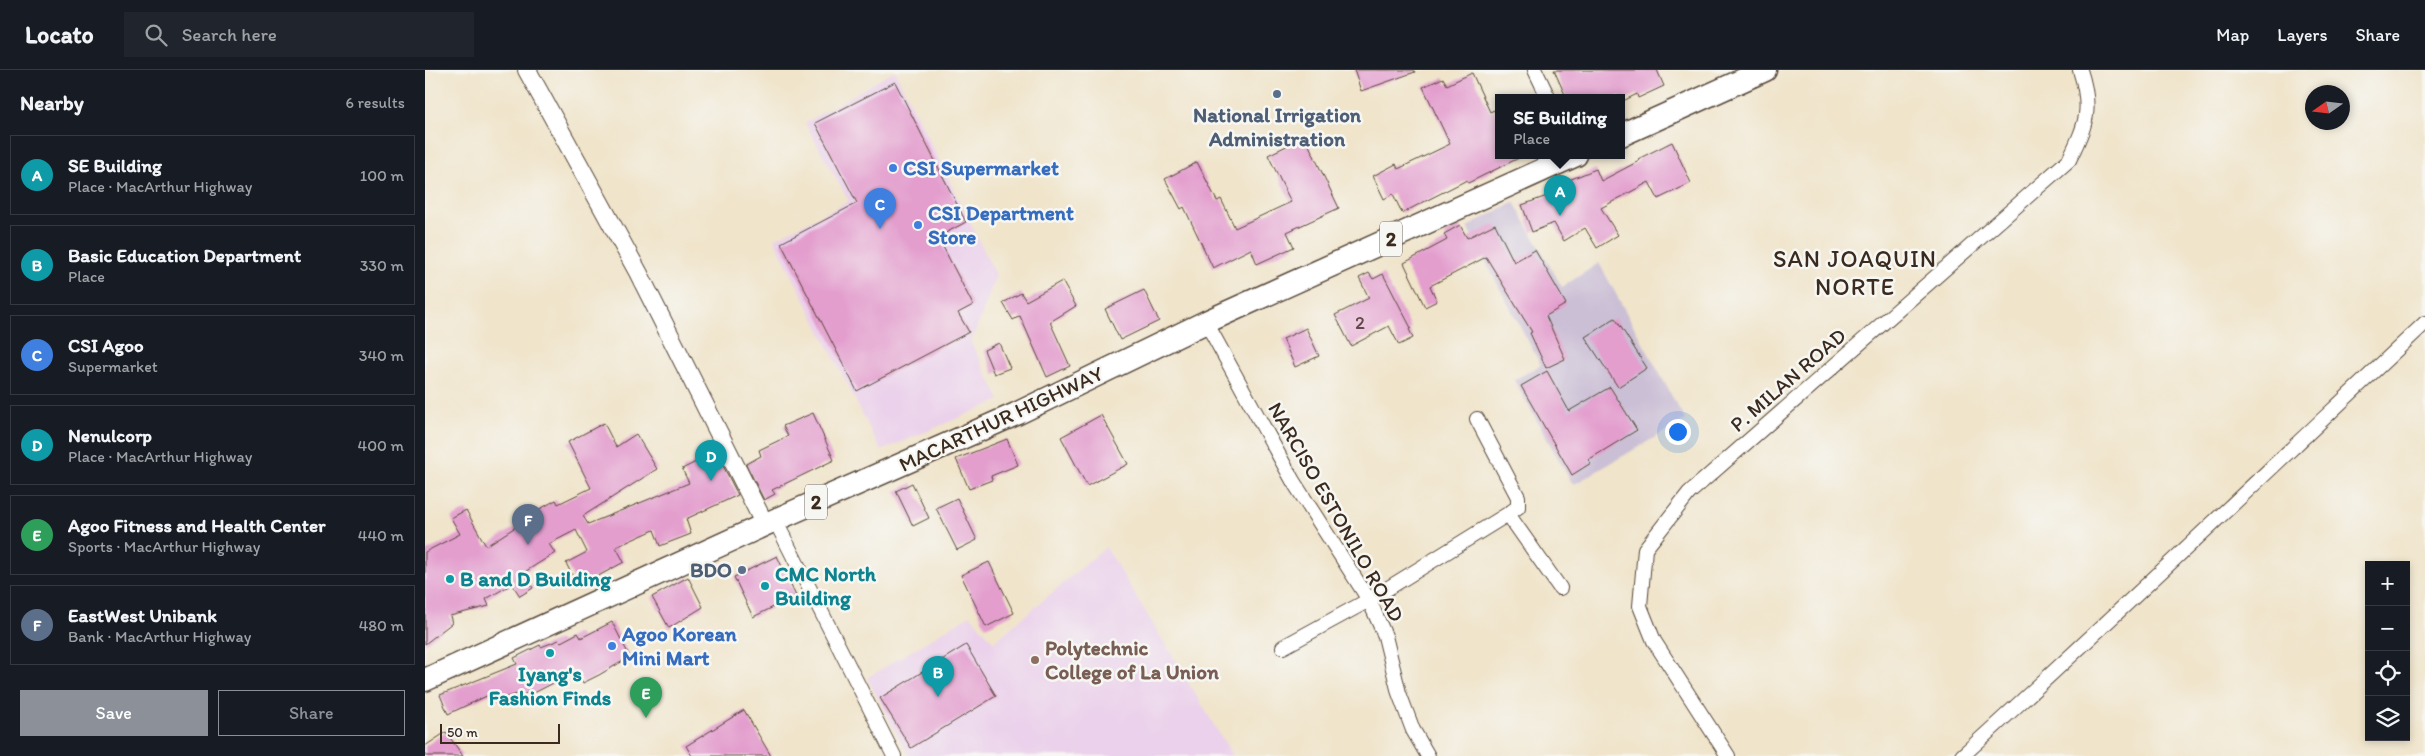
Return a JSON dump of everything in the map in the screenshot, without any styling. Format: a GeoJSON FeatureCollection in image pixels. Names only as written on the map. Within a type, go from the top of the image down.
{"type":"FeatureCollection","features":[{"type":"Feature","properties":{"kind":"highway"},"geometry":{"type":"LineString","coordinates":[[1625,133],[1765,70]]}},
{"type":"Feature","properties":{"kind":"highway","name":"MACARTHUR HIGHWAY"},"geometry":{"type":"LineString","coordinates":[[425,680],[478,654],[1016,414],[1206,322],[1567,159]]}},
{"type":"Feature","properties":{"kind":"street"},"geometry":{"type":"LineString","coordinates":[[527,70],[638,272],[894,756]]}},
{"type":"Feature","properties":{"kind":"street"},"geometry":{"type":"LineString","coordinates":[[1535,70],[1547,94]]}},
{"type":"Feature","properties":{"kind":"street","name":"P. MILAN ROAD"},"geometry":{"type":"LineString","coordinates":[[1728,756],[1654,641],[1640,606],[1645,549],[1689,493],[2069,160],[2087,122],[2087,92],[2080,70]]}},
{"type":"Feature","properties":{"kind":"street","name":"NARCISO ESTONILO ROAD"},"geometry":{"type":"LineString","coordinates":[[1206,322],[1293,482],[1369,600],[1385,636],[1399,693],[1413,730],[1428,756]]}},
{"type":"Feature","properties":{"kind":"street"},"geometry":{"type":"LineString","coordinates":[[1962,756],[2214,524],[2292,447],[2425,323]]}},
{"type":"Feature","properties":{"kind":"street"},"geometry":{"type":"LineString","coordinates":[[1283,647],[1369,600],[1518,507],[1517,497],[1477,419]]}},
{"type":"Feature","properties":{"kind":"street"},"geometry":{"type":"LineString","coordinates":[[1508,514],[1560,588]]}},
{"type":"Feature","properties":{"kind":"shaded area"},"geometry":{"type":"Polygon","coordinates":[[[895,71],[996,275],[971,343],[1000,400],[881,451],[774,239],[849,201],[805,123],[895,71]]]}},
{"type":"Feature","properties":{"kind":"shaded area"},"geometry":{"type":"Polygon","coordinates":[[[1514,202],[1562,287],[1599,263],[1685,420],[1573,485],[1514,380],[1541,365],[1467,227],[1514,202]]]}},
{"type":"Feature","properties":{"kind":"shaded area","name":"Polytechnic College of La Union"},"geometry":{"type":"Polygon","coordinates":[[[1106,547],[1233,756],[909,756],[867,678],[970,615],[994,642],[1106,547]]]}},
{"type":"Feature","properties":{"kind":"building"},"geometry":{"type":"Polygon","coordinates":[[[1354,70],[1414,70],[1415,72],[1361,91],[1354,70]]]}},
{"type":"Feature","properties":{"kind":"building"},"geometry":{"type":"Polygon","coordinates":[[[1554,70],[1657,70],[1664,86],[1638,98],[1637,94],[1625,100],[1625,94],[1565,94],[1554,70]]]}},
{"type":"Feature","properties":{"kind":"building"},"geometry":{"type":"Polygon","coordinates":[[[1472,73],[1490,112],[1494,110],[1495,112],[1495,159],[1517,159],[1468,183],[1467,180],[1402,213],[1393,194],[1384,199],[1373,176],[1396,164],[1398,169],[1450,144],[1423,87],[1443,78],[1447,85],[1472,73]]]}},
{"type":"Feature","properties":{"kind":"building"},"geometry":{"type":"Polygon","coordinates":[[[895,82],[966,222],[938,237],[973,305],[958,313],[969,332],[857,391],[781,243],[857,203],[815,123],[895,82]]]}},
{"type":"Feature","properties":{"kind":"building"},"geometry":{"type":"Polygon","coordinates":[[[1305,137],[1339,208],[1287,232],[1294,247],[1257,264],[1251,249],[1213,268],[1184,207],[1181,209],[1165,179],[1197,162],[1217,201],[1221,199],[1235,228],[1291,202],[1268,155],[1305,137]]]}},
{"type":"Feature","properties":{"kind":"building"},"geometry":{"type":"Polygon","coordinates":[[[1672,142],[1691,183],[1658,199],[1649,182],[1601,208],[1618,235],[1597,248],[1585,228],[1564,241],[1554,223],[1532,232],[1522,205],[1547,196],[1566,185],[1564,182],[1596,169],[1601,181],[1672,142]]]}},
{"type":"Feature","properties":{"kind":"building"},"geometry":{"type":"Polygon","coordinates":[[[1495,224],[1514,262],[1535,250],[1566,304],[1546,316],[1565,359],[1546,368],[1530,333],[1532,332],[1486,257],[1430,286],[1437,301],[1425,307],[1404,263],[1447,240],[1444,234],[1460,225],[1467,238],[1495,224]]]}},
{"type":"Feature","properties":{"kind":"building"},"geometry":{"type":"Polygon","coordinates":[[[1369,273],[1373,279],[1383,274],[1411,328],[1409,329],[1413,338],[1399,345],[1389,326],[1351,346],[1335,315],[1369,298],[1359,278],[1369,273]]]}},
{"type":"Feature","properties":{"kind":"building"},"geometry":{"type":"Polygon","coordinates":[[[1062,281],[1076,306],[1050,322],[1070,366],[1047,377],[1020,316],[1013,320],[1003,303],[1021,293],[1026,301],[1062,281]]]}},
{"type":"Feature","properties":{"kind":"building"},"geometry":{"type":"Polygon","coordinates":[[[1144,290],[1159,321],[1120,340],[1105,309],[1144,290]]]}},
{"type":"Feature","properties":{"kind":"building"},"geometry":{"type":"Polygon","coordinates":[[[1615,318],[1647,368],[1618,387],[1585,337],[1615,318]]]}},
{"type":"Feature","properties":{"kind":"building"},"geometry":{"type":"Polygon","coordinates":[[[1306,328],[1319,356],[1295,367],[1283,339],[1306,328]]]}},
{"type":"Feature","properties":{"kind":"building"},"geometry":{"type":"Polygon","coordinates":[[[999,343],[1010,368],[994,374],[984,350],[999,343]]]}},
{"type":"Feature","properties":{"kind":"building"},"geometry":{"type":"Polygon","coordinates":[[[1547,371],[1569,411],[1610,387],[1637,430],[1588,460],[1591,463],[1572,475],[1521,386],[1547,371]]]}},
{"type":"Feature","properties":{"kind":"building"},"geometry":{"type":"Polygon","coordinates":[[[813,413],[834,460],[772,490],[775,494],[764,500],[746,464],[761,456],[759,450],[788,436],[783,426],[813,413]]]}},
{"type":"Feature","properties":{"kind":"building"},"geometry":{"type":"Polygon","coordinates":[[[1101,415],[1128,464],[1087,486],[1061,437],[1101,415]]]}},
{"type":"Feature","properties":{"kind":"building"},"geometry":{"type":"Polygon","coordinates":[[[604,423],[616,447],[636,434],[657,469],[583,516],[588,524],[689,483],[682,469],[716,452],[738,495],[686,519],[691,534],[660,546],[654,530],[616,547],[624,562],[578,587],[566,563],[587,552],[576,530],[549,544],[555,553],[523,573],[533,588],[520,596],[512,584],[486,599],[489,606],[450,616],[452,623],[425,644],[425,552],[460,534],[451,518],[466,510],[486,546],[539,512],[538,510],[556,500],[558,504],[591,488],[568,442],[604,423]]]}},
{"type":"Feature","properties":{"kind":"building"},"geometry":{"type":"Polygon","coordinates":[[[1007,439],[1018,465],[991,476],[992,480],[969,489],[956,459],[1007,439]]]}},
{"type":"Feature","properties":{"kind":"building"},"geometry":{"type":"Polygon","coordinates":[[[912,483],[929,518],[913,526],[896,491],[912,483]]]}},
{"type":"Feature","properties":{"kind":"building"},"geometry":{"type":"Polygon","coordinates":[[[957,498],[977,540],[957,550],[936,508],[957,498]]]}},
{"type":"Feature","properties":{"kind":"building","name":"CMC North Building"},"geometry":{"type":"Polygon","coordinates":[[[777,556],[796,596],[753,617],[734,577],[777,556]]]}},
{"type":"Feature","properties":{"kind":"building"},"geometry":{"type":"Polygon","coordinates":[[[989,562],[1014,613],[986,627],[961,575],[989,562]]]}},
{"type":"Feature","properties":{"kind":"building"},"geometry":{"type":"Polygon","coordinates":[[[688,577],[703,607],[669,628],[652,597],[688,577]]]}},
{"type":"Feature","properties":{"kind":"building"},"geometry":{"type":"Polygon","coordinates":[[[612,622],[630,657],[599,675],[583,683],[577,671],[532,694],[531,691],[519,697],[518,694],[493,701],[491,694],[448,714],[440,695],[517,664],[514,658],[540,645],[541,647],[559,640],[561,642],[578,633],[581,638],[612,622]]]}},
{"type":"Feature","properties":{"kind":"building"},"geometry":{"type":"Polygon","coordinates":[[[966,645],[996,696],[911,748],[880,698],[966,645]]]}},
{"type":"Feature","properties":{"kind":"building"},"geometry":{"type":"Polygon","coordinates":[[[744,710],[771,756],[692,756],[686,746],[744,710]]]}},
{"type":"Feature","properties":{"kind":"building"},"geometry":{"type":"Polygon","coordinates":[[[446,732],[463,756],[425,756],[425,746],[446,732]]]}},
{"type":"Feature","properties":{"kind":"place","name":"National Irrigation Administration"},"geometry":{"type":"Point","coordinates":[1277,94]}},
{"type":"Feature","properties":{"kind":"place","name":"CSI Supermarket"},"geometry":{"type":"Point","coordinates":[893,168]}},
{"type":"Feature","properties":{"kind":"place","name":"SE Building"},"geometry":{"type":"Point","coordinates":[1560,216]}},
{"type":"Feature","properties":{"kind":"place","name":"CSI Department Store"},"geometry":{"type":"Point","coordinates":[918,225]}},
{"type":"Feature","properties":{"kind":"place","name":"CSI Agoo"},"geometry":{"type":"Point","coordinates":[880,229]}},
{"type":"Feature","properties":{"kind":"place","name":"Nenulcorp"},"geometry":{"type":"Point","coordinates":[711,481]}},
{"type":"Feature","properties":{"kind":"place","name":"EastWest Unibank"},"geometry":{"type":"Point","coordinates":[528,545]}},
{"type":"Feature","properties":{"kind":"place","name":"BDO"},"geometry":{"type":"Point","coordinates":[742,570]}},
{"type":"Feature","properties":{"kind":"place","name":"B and D Building"},"geometry":{"type":"Point","coordinates":[450,579]}},
{"type":"Feature","properties":{"kind":"place","name":"CMC North Building"},"geometry":{"type":"Point","coordinates":[765,586]}},
{"type":"Feature","properties":{"kind":"place","name":"Agoo Korean Mini Mart"},"geometry":{"type":"Point","coordinates":[612,646]}},
{"type":"Feature","properties":{"kind":"place","name":"Iyang's Fashion Finds"},"geometry":{"type":"Point","coordinates":[550,653]}},
{"type":"Feature","properties":{"kind":"place","name":"Polytechnic College of La Union"},"geometry":{"type":"Point","coordinates":[1035,660]}},
{"type":"Feature","properties":{"kind":"place","name":"Basic Education Department"},"geometry":{"type":"Point","coordinates":[938,697]}},
{"type":"Feature","properties":{"kind":"place","name":"Agoo Fitness and Health Center"},"geometry":{"type":"Point","coordinates":[646,718]}},
{"type":"Feature","properties":{"kind":"district","name":"SAN JOAQUIN NORTE"},"geometry":{"type":"Point","coordinates":[1855,273]}}]}
